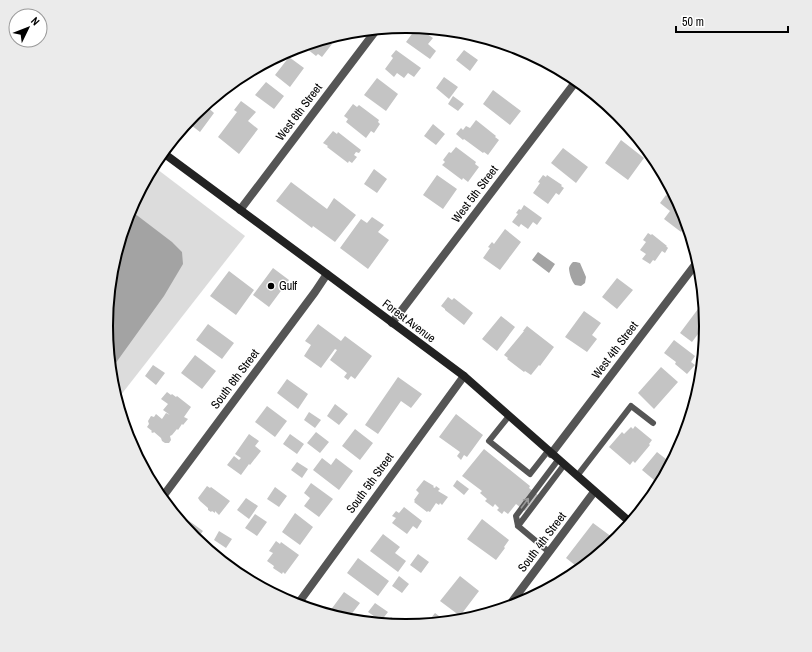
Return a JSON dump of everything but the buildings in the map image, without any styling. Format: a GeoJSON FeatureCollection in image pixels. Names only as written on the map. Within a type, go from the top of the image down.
{"type":"FeatureCollection","features":[{"type":"Feature","properties":{"kind":"main road","name":"Forest Avenue"},"geometry":{"type":"LineString","coordinates":[[168,156],[464,376],[626,519]]}},
{"type":"Feature","properties":{"kind":"street","name":"West 6th Street"},"geometry":{"type":"LineString","coordinates":[[240,210],[372,36]]}},
{"type":"Feature","properties":{"kind":"street","name":"West 5th Street"},"geometry":{"type":"LineString","coordinates":[[392,323],[573,85]]}},
{"type":"Feature","properties":{"kind":"street","name":"West 4th Street"},"geometry":{"type":"LineString","coordinates":[[550,452],[693,268]]}},
{"type":"Feature","properties":{"kind":"street","name":"South 6th Street"},"geometry":{"type":"LineString","coordinates":[[165,493],[327,274]]}},
{"type":"Feature","properties":{"kind":"street","name":"South 5th Street"},"geometry":{"type":"LineString","coordinates":[[301,599],[464,376]]}},
{"type":"Feature","properties":{"kind":"street","name":"South 4th Street"},"geometry":{"type":"LineString","coordinates":[[515,598],[594,492]]}},
{"type":"Feature","properties":{"kind":"lane"},"geometry":{"type":"LineString","coordinates":[[577,476],[631,406],[653,423]]}},
{"type":"Feature","properties":{"kind":"lane"},"geometry":{"type":"LineString","coordinates":[[509,416],[489,441],[530,474],[550,452]]}},
{"type":"Feature","properties":{"kind":"lane"},"geometry":{"type":"LineString","coordinates":[[549,552],[518,526],[516,516],[561,462]]}},
{"type":"Feature","properties":{"kind":"shaded area"},"geometry":{"type":"Polygon","coordinates":[[[158,170],[245,236],[121,394],[116,364],[113,326],[119,269],[123,250],[135,214],[158,170]]]}},
{"type":"Feature","properties":{"kind":"shaded area"},"geometry":{"type":"Polygon","coordinates":[[[135,214],[172,242],[182,252],[183,264],[164,296],[116,363],[113,326],[116,288],[123,250],[135,214]]]}},
{"type":"Feature","properties":{"kind":"shaded area"},"geometry":{"type":"Polygon","coordinates":[[[538,252],[555,264],[549,273],[532,260],[538,252]]]}},
{"type":"Feature","properties":{"kind":"shaded area"},"geometry":{"type":"Polygon","coordinates":[[[573,262],[580,263],[586,277],[585,283],[581,286],[575,285],[571,277],[569,268],[573,262]]]}},
{"type":"Feature","properties":{"kind":"place","name":"Gulf"},"geometry":{"type":"Point","coordinates":[271,286]}}]}
